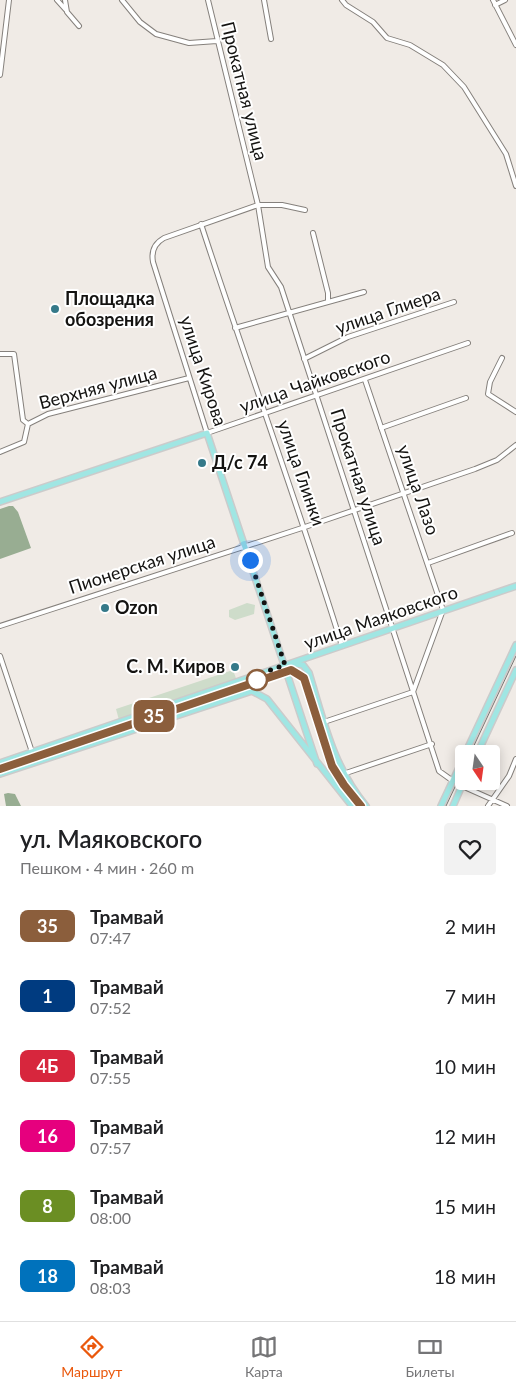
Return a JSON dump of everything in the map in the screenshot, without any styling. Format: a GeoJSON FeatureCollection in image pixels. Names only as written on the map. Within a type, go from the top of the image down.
{"type":"FeatureCollection","features":[{"type":"Feature","properties":{"kind":"main road","name":"улица Чайковского"},"geometry":{"type":"LineString","coordinates":[[0,502],[208,433]]}},
{"type":"Feature","properties":{"kind":"main road","name":"улица Кирова"},"geometry":{"type":"LineString","coordinates":[[208,433],[245,546],[288,664],[317,764]]}},
{"type":"Feature","properties":{"kind":"main road","name":"улица Маяковского"},"geometry":{"type":"LineString","coordinates":[[0,763],[516,586]]}},
{"type":"Feature","properties":{"kind":"main road"},"geometry":{"type":"LineString","coordinates":[[469,745],[516,645]]}},
{"type":"Feature","properties":{"kind":"main road"},"geometry":{"type":"LineString","coordinates":[[288,664],[299,664],[307,668],[336,760],[343,774],[366,806]]}},
{"type":"Feature","properties":{"kind":"main road"},"geometry":{"type":"LineString","coordinates":[[481,745],[516,670]]}},
{"type":"Feature","properties":{"kind":"main road"},"geometry":{"type":"LineString","coordinates":[[0,774],[252,691],[267,699],[352,806]]}},
{"type":"Feature","properties":{"kind":"main road"},"geometry":{"type":"LineString","coordinates":[[441,806],[455,776]]}},
{"type":"Feature","properties":{"kind":"main road"},"geometry":{"type":"LineString","coordinates":[[453,806],[460,790]]}},
{"type":"Feature","properties":{"kind":"street"},"geometry":{"type":"LineString","coordinates":[[0,73],[9,0]]}},
{"type":"Feature","properties":{"kind":"street"},"geometry":{"type":"LineString","coordinates":[[57,0],[79,26]]}},
{"type":"Feature","properties":{"kind":"street"},"geometry":{"type":"LineString","coordinates":[[65,0],[67,12]]}},
{"type":"Feature","properties":{"kind":"street"},"geometry":{"type":"LineString","coordinates":[[122,0],[140,22],[156,34],[189,43],[217,40]]}},
{"type":"Feature","properties":{"kind":"street","name":"Прокатная улица"},"geometry":{"type":"LineString","coordinates":[[208,0],[258,205],[268,267],[279,284],[289,313],[441,773],[453,781]]}},
{"type":"Feature","properties":{"kind":"street"},"geometry":{"type":"LineString","coordinates":[[264,0],[271,39]]}},
{"type":"Feature","properties":{"kind":"street"},"geometry":{"type":"LineString","coordinates":[[342,0],[346,5],[373,22],[387,38],[410,45],[435,58],[464,87],[508,158],[516,186]]}},
{"type":"Feature","properties":{"kind":"street"},"geometry":{"type":"LineString","coordinates":[[493,0],[516,45]]}},
{"type":"Feature","properties":{"kind":"street"},"geometry":{"type":"LineString","coordinates":[[495,5],[505,0]]}},
{"type":"Feature","properties":{"kind":"street"},"geometry":{"type":"LineString","coordinates":[[201,224],[258,205],[282,205],[305,210]]}},
{"type":"Feature","properties":{"kind":"street","name":"улица Кирова"},"geometry":{"type":"LineString","coordinates":[[201,224],[162,239],[155,246],[152,257],[208,433]]}},
{"type":"Feature","properties":{"kind":"street","name":"улица Глинки"},"geometry":{"type":"LineString","coordinates":[[201,224],[235,328],[305,527],[342,647]]}},
{"type":"Feature","properties":{"kind":"street"},"geometry":{"type":"LineString","coordinates":[[313,233],[328,293],[328,302]]}},
{"type":"Feature","properties":{"kind":"street"},"geometry":{"type":"LineString","coordinates":[[235,328],[364,292]]}},
{"type":"Feature","properties":{"kind":"street","name":"улица Глиера"},"geometry":{"type":"LineString","coordinates":[[304,359],[348,336],[454,302]]}},
{"type":"Feature","properties":{"kind":"street","name":"улица Чайковского"},"geometry":{"type":"LineString","coordinates":[[208,433],[468,343]]}},
{"type":"Feature","properties":{"kind":"street","name":"Верхняя улица"},"geometry":{"type":"LineString","coordinates":[[0,354],[14,354],[23,420],[28,424],[48,414],[189,378]]}},
{"type":"Feature","properties":{"kind":"street"},"geometry":{"type":"LineString","coordinates":[[502,358],[488,389],[493,398],[516,412]]}},
{"type":"Feature","properties":{"kind":"street","name":"улица Лазо"},"geometry":{"type":"LineString","coordinates":[[365,380],[405,493],[443,610]]}},
{"type":"Feature","properties":{"kind":"street"},"geometry":{"type":"LineString","coordinates":[[381,428],[466,398]]}},
{"type":"Feature","properties":{"kind":"street"},"geometry":{"type":"LineString","coordinates":[[0,452],[24,442],[28,424]]}},
{"type":"Feature","properties":{"kind":"street","name":"Пионерская улица"},"geometry":{"type":"LineString","coordinates":[[0,626],[405,493],[497,460],[516,445]]}},
{"type":"Feature","properties":{"kind":"street"},"geometry":{"type":"LineString","coordinates":[[428,562],[512,533]]}},
{"type":"Feature","properties":{"kind":"street"},"geometry":{"type":"LineString","coordinates":[[324,722],[414,692],[443,610]]}},
{"type":"Feature","properties":{"kind":"street"},"geometry":{"type":"LineString","coordinates":[[0,656],[32,752]]}},
{"type":"Feature","properties":{"kind":"street"},"geometry":{"type":"LineString","coordinates":[[343,774],[432,744]]}},
{"type":"Feature","properties":{"kind":"street"},"geometry":{"type":"LineString","coordinates":[[488,806],[491,798],[506,781],[516,759]]}},
{"type":"Feature","properties":{"kind":"street"},"geometry":{"type":"LineString","coordinates":[[475,790],[506,806]]}},
{"type":"Feature","properties":{"kind":"green space"},"geometry":{"type":"Polygon","coordinates":[[[13,506],[18,512],[31,548],[0,559],[0,509],[13,506]]]}},
{"type":"Feature","properties":{"kind":"green space"},"geometry":{"type":"Polygon","coordinates":[[[247,603],[255,605],[254,614],[235,620],[229,617],[229,610],[247,603]]]}},
{"type":"Feature","properties":{"kind":"green space"},"geometry":{"type":"Polygon","coordinates":[[[233,670],[237,681],[119,720],[116,709],[233,670]]]}},
{"type":"Feature","properties":{"kind":"green space"},"geometry":{"type":"Polygon","coordinates":[[[4,794],[15,794],[21,806],[6,806],[4,794]]]}},
{"type":"Feature","properties":{"kind":"tram line"},"geometry":{"type":"LineString","coordinates":[[474,745],[516,656]]}},
{"type":"Feature","properties":{"kind":"tram line"},"geometry":{"type":"LineString","coordinates":[[0,769],[291,670],[304,678],[332,766],[361,806]]}},
{"type":"Feature","properties":{"kind":"tram line","name":"35"},"geometry":{"type":"LineString","coordinates":[[0,769],[291,670],[301,674],[304,678],[332,766],[338,777],[361,806]]}},
{"type":"Feature","properties":{"kind":"tram line"},"geometry":{"type":"LineString","coordinates":[[446,806],[455,787]]}},
{"type":"Feature","properties":{"kind":"place","name":"Площадка обозрения"},"geometry":{"type":"Point","coordinates":[55,309]}},
{"type":"Feature","properties":{"kind":"place","name":"Д/с 74"},"geometry":{"type":"Point","coordinates":[202,463]}},
{"type":"Feature","properties":{"kind":"place","name":"Ozon"},"geometry":{"type":"Point","coordinates":[105,608]}},
{"type":"Feature","properties":{"kind":"place","name":"С. М. Киров"},"geometry":{"type":"Point","coordinates":[235,667]}},
{"type":"Feature","properties":{"kind":"route"},"geometry":{"type":"LineString","coordinates":[[250,560],[285,665],[256,675],[257,680]]}}]}
